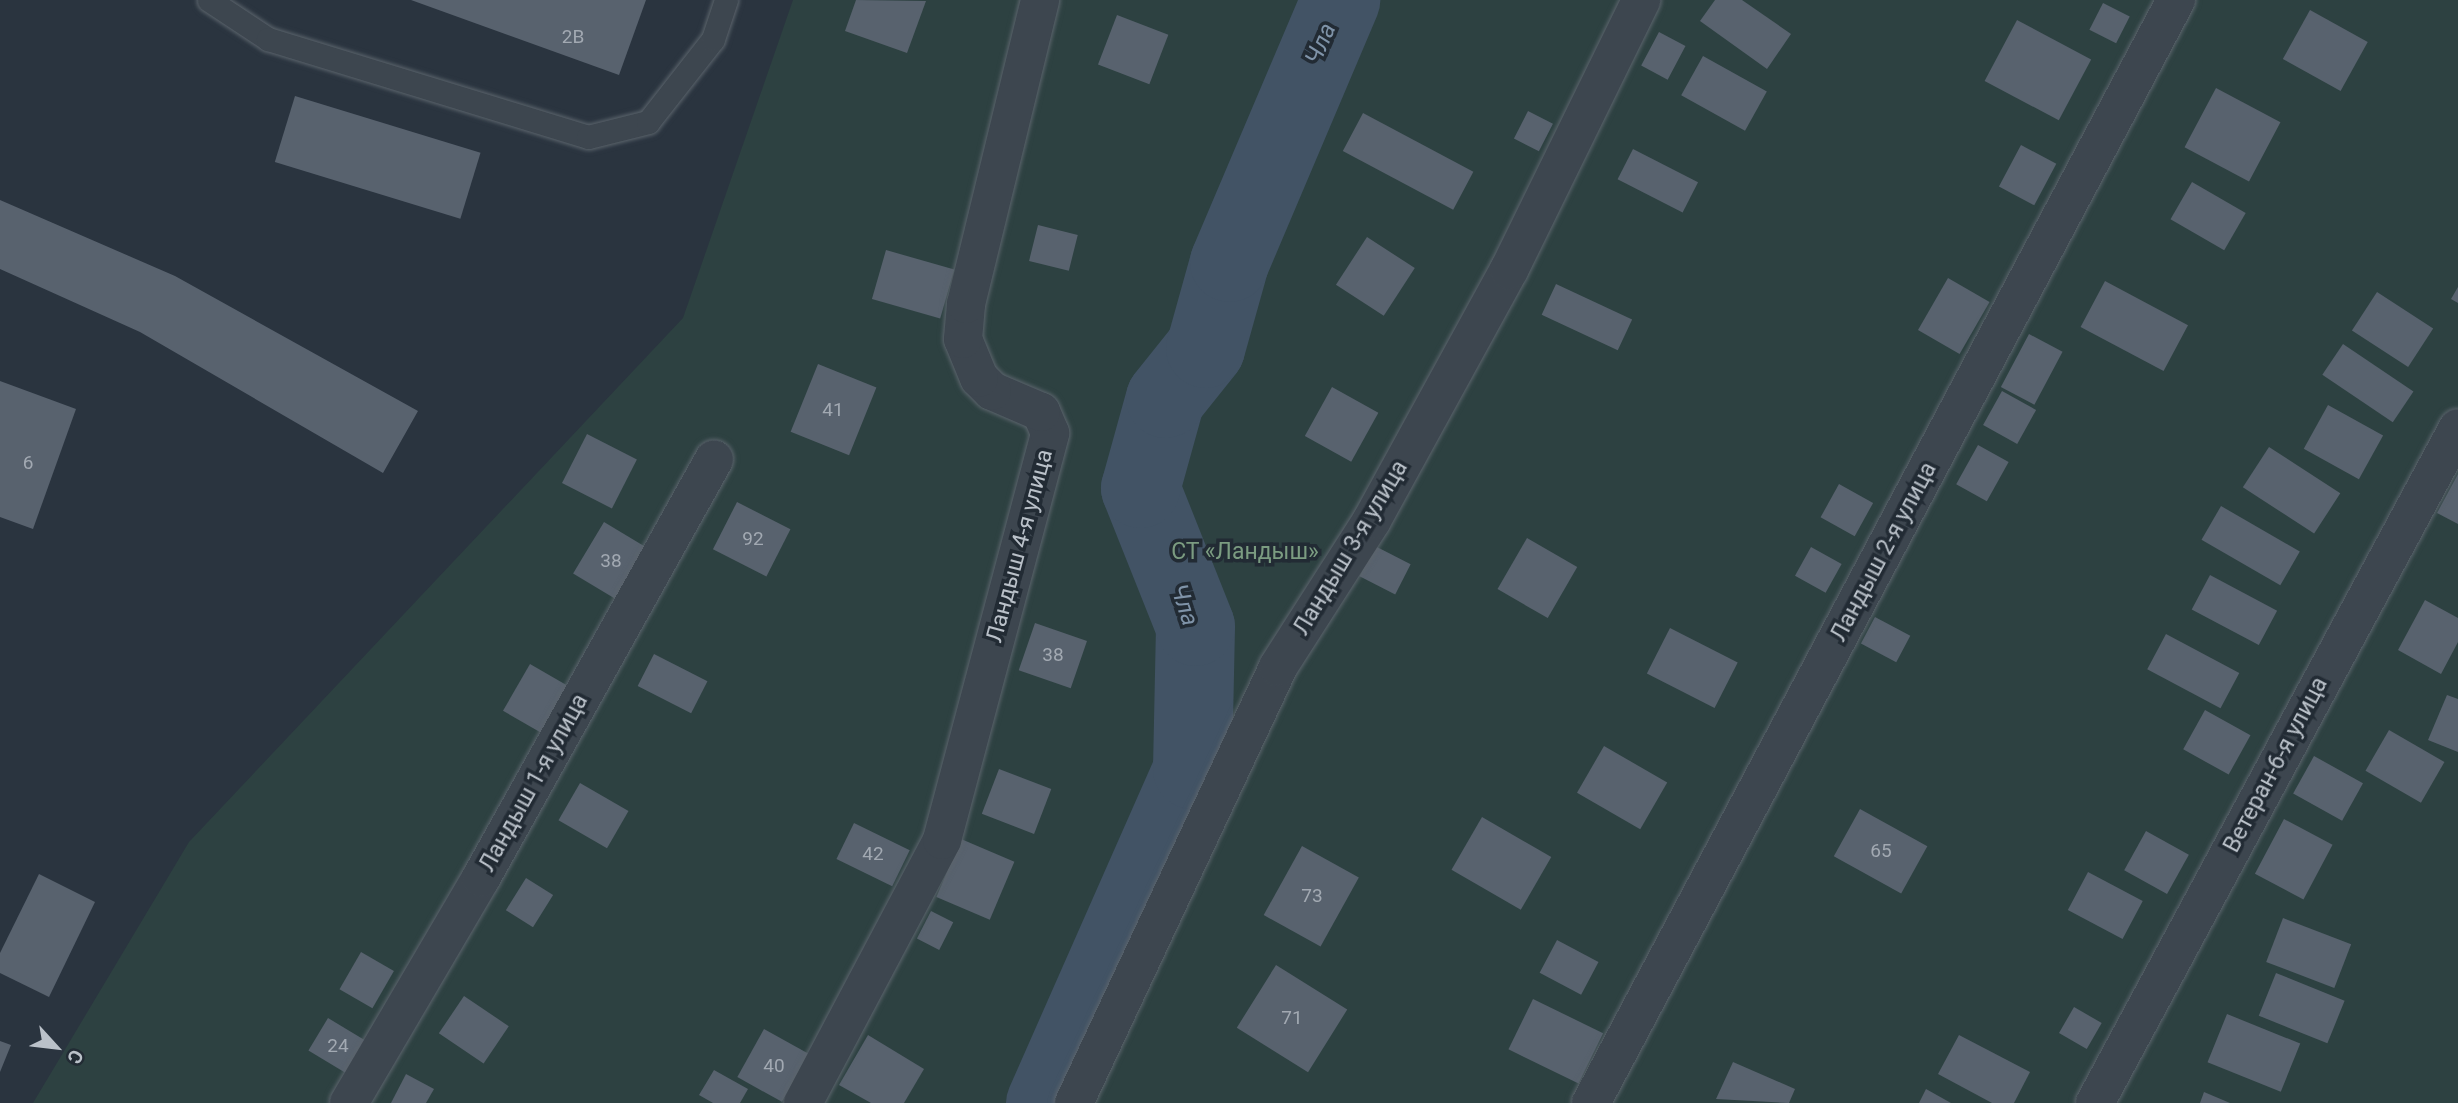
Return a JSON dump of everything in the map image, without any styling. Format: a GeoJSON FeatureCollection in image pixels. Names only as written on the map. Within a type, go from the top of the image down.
{"type":"FeatureCollection","features":[{"type":"Feature","properties":{"kind":"street","name":"Ландыш 4-я улица"},"geometry":{"type":"LineString","coordinates":[[803,1103],[942,840],[1050,433],[1041,412],[992,391],[979,378],[963,339],[966,304],[1040,0]]}},
{"type":"Feature","properties":{"kind":"street","name":"Ландыш 3-я улица"},"geometry":{"type":"LineString","coordinates":[[1074,1103],[1278,667],[1372,520],[1509,270],[1641,0]]}},
{"type":"Feature","properties":{"kind":"street","name":"Ландыш 2-я улица"},"geometry":{"type":"LineString","coordinates":[[1591,1103],[2176,0]]}},
{"type":"Feature","properties":{"kind":"street","name":"Ветеран-6-я улица"},"geometry":{"type":"LineString","coordinates":[[2095,1103],[2458,428]]}},
{"type":"Feature","properties":{"kind":"street","name":"Ландыш 1-я улица"},"geometry":{"type":"LineString","coordinates":[[349,1103],[481,878],[715,460]]}},
{"type":"Feature","properties":{"kind":"lane"},"geometry":{"type":"LineString","coordinates":[[209,0],[268,39],[588,137],[648,122],[713,39],[726,0]]}},
{"type":"Feature","properties":{"kind":"green space","name":"СТ «Ландыш»"},"geometry":{"type":"Polygon","coordinates":[[[793,0],[2458,0],[2458,1103],[33,1103],[189,842],[683,318],[793,0]]]}},
{"type":"Feature","properties":{"kind":"building"},"geometry":{"type":"Polygon","coordinates":[[[411,0],[646,0],[619,75],[411,0]]]}},
{"type":"Feature","properties":{"kind":"building"},"geometry":{"type":"Polygon","coordinates":[[[856,0],[926,1],[907,53],[845,31],[856,0]]]}},
{"type":"Feature","properties":{"kind":"building"},"geometry":{"type":"Polygon","coordinates":[[[1715,0],[1742,0],[1791,34],[1767,69],[1700,21],[1715,0]]]}},
{"type":"Feature","properties":{"kind":"building"},"geometry":{"type":"Polygon","coordinates":[[[2103,3],[2130,17],[2116,43],[2089,30],[2103,3]]]}},
{"type":"Feature","properties":{"kind":"building"},"geometry":{"type":"Polygon","coordinates":[[[2310,10],[2368,42],[2341,91],[2283,59],[2310,10]]]}},
{"type":"Feature","properties":{"kind":"building"},"geometry":{"type":"Polygon","coordinates":[[[1117,15],[1168,35],[1149,84],[1098,64],[1117,15]]]}},
{"type":"Feature","properties":{"kind":"building"},"geometry":{"type":"Polygon","coordinates":[[[2017,20],[2091,59],[2059,120],[1985,81],[2017,20]]]}},
{"type":"Feature","properties":{"kind":"building"},"geometry":{"type":"Polygon","coordinates":[[[1659,32],[1685,46],[1668,80],[1641,66],[1659,32]]]}},
{"type":"Feature","properties":{"kind":"building"},"geometry":{"type":"Polygon","coordinates":[[[1703,56],[1767,91],[1745,131],[1681,95],[1703,56]]]}},
{"type":"Feature","properties":{"kind":"building"},"geometry":{"type":"Polygon","coordinates":[[[2216,88],[2280,122],[2249,181],[2185,147],[2216,88]]]}},
{"type":"Feature","properties":{"kind":"building"},"geometry":{"type":"Polygon","coordinates":[[[295,96],[481,153],[460,219],[275,162],[295,96]]]}},
{"type":"Feature","properties":{"kind":"building"},"geometry":{"type":"Polygon","coordinates":[[[1528,111],[1553,124],[1539,151],[1514,139],[1528,111]]]}},
{"type":"Feature","properties":{"kind":"building"},"geometry":{"type":"Polygon","coordinates":[[[1363,113],[1473,172],[1453,210],[1343,151],[1363,113]]]}},
{"type":"Feature","properties":{"kind":"building"},"geometry":{"type":"Polygon","coordinates":[[[2021,145],[2056,164],[2034,205],[1999,186],[2021,145]]]}},
{"type":"Feature","properties":{"kind":"building"},"geometry":{"type":"Polygon","coordinates":[[[1633,149],[1698,182],[1683,212],[1618,179],[1633,149]]]}},
{"type":"Feature","properties":{"kind":"building"},"geometry":{"type":"Polygon","coordinates":[[[2192,182],[2246,213],[2224,250],[2170,219],[2192,182]]]}},
{"type":"Feature","properties":{"kind":"building"},"geometry":{"type":"Polygon","coordinates":[[[0,200],[175,276],[418,411],[383,473],[140,332],[0,269],[0,200]]]}},
{"type":"Feature","properties":{"kind":"building"},"geometry":{"type":"Polygon","coordinates":[[[1038,225],[1078,235],[1069,271],[1029,261],[1038,225]]]}},
{"type":"Feature","properties":{"kind":"building"},"geometry":{"type":"Polygon","coordinates":[[[1367,237],[1415,268],[1384,316],[1336,285],[1367,237]]]}},
{"type":"Feature","properties":{"kind":"building"},"geometry":{"type":"Polygon","coordinates":[[[886,250],[954,270],[940,319],[872,299],[886,250]]]}},
{"type":"Feature","properties":{"kind":"building"},"geometry":{"type":"Polygon","coordinates":[[[1948,278],[1990,302],[1960,354],[1918,330],[1948,278]]]}},
{"type":"Feature","properties":{"kind":"building"},"geometry":{"type":"Polygon","coordinates":[[[2105,281],[2188,325],[2164,371],[2081,327],[2105,281]]]}},
{"type":"Feature","properties":{"kind":"building"},"geometry":{"type":"Polygon","coordinates":[[[1556,284],[1632,319],[1618,350],[1542,315],[1556,284]]]}},
{"type":"Feature","properties":{"kind":"building"},"geometry":{"type":"Polygon","coordinates":[[[2458,287],[2458,303],[2451,299],[2458,287]]]}},
{"type":"Feature","properties":{"kind":"building"},"geometry":{"type":"Polygon","coordinates":[[[2377,292],[2433,328],[2408,367],[2352,331],[2377,292]]]}},
{"type":"Feature","properties":{"kind":"building"},"geometry":{"type":"Polygon","coordinates":[[[2029,334],[2063,352],[2034,405],[2001,387],[2029,334]]]}},
{"type":"Feature","properties":{"kind":"building"},"geometry":{"type":"Polygon","coordinates":[[[2343,344],[2413,392],[2393,422],[2322,375],[2343,344]]]}},
{"type":"Feature","properties":{"kind":"building"},"geometry":{"type":"Polygon","coordinates":[[[818,364],[876,388],[849,455],[791,432],[818,364]]]}},
{"type":"Feature","properties":{"kind":"building"},"geometry":{"type":"Polygon","coordinates":[[[0,381],[76,409],[33,529],[0,517],[0,381]]]}},
{"type":"Feature","properties":{"kind":"building"},"geometry":{"type":"Polygon","coordinates":[[[1332,387],[1378,413],[1351,462],[1305,436],[1332,387]]]}},
{"type":"Feature","properties":{"kind":"building"},"geometry":{"type":"Polygon","coordinates":[[[2002,391],[2036,410],[2017,444],[1983,425],[2002,391]]]}},
{"type":"Feature","properties":{"kind":"building"},"geometry":{"type":"Polygon","coordinates":[[[2328,405],[2383,436],[2359,479],[2304,449],[2328,405]]]}},
{"type":"Feature","properties":{"kind":"building"},"geometry":{"type":"Polygon","coordinates":[[[587,434],[637,459],[612,508],[562,483],[587,434]]]}},
{"type":"Feature","properties":{"kind":"building"},"geometry":{"type":"Polygon","coordinates":[[[1978,445],[2009,462],[1987,501],[1956,484],[1978,445]]]}},
{"type":"Feature","properties":{"kind":"building"},"geometry":{"type":"Polygon","coordinates":[[[2269,447],[2340,493],[2314,534],[2243,487],[2269,447]]]}},
{"type":"Feature","properties":{"kind":"building"},"geometry":{"type":"Polygon","coordinates":[[[2458,474],[2458,524],[2437,513],[2458,474]]]}},
{"type":"Feature","properties":{"kind":"building"},"geometry":{"type":"Polygon","coordinates":[[[1839,484],[1873,503],[1855,536],[1821,517],[1839,484]]]}},
{"type":"Feature","properties":{"kind":"building"},"geometry":{"type":"Polygon","coordinates":[[[737,502],[790,529],[766,576],[713,549],[737,502]]]}},
{"type":"Feature","properties":{"kind":"building"},"geometry":{"type":"Polygon","coordinates":[[[2221,506],[2300,552],[2280,585],[2202,540],[2221,506]]]}},
{"type":"Feature","properties":{"kind":"building"},"geometry":{"type":"Polygon","coordinates":[[[604,522],[648,548],[617,600],[573,573],[604,522]]]}},
{"type":"Feature","properties":{"kind":"building"},"geometry":{"type":"Polygon","coordinates":[[[1527,538],[1577,567],[1548,618],[1498,589],[1527,538]]]}},
{"type":"Feature","properties":{"kind":"building"},"geometry":{"type":"Polygon","coordinates":[[[1375,546],[1411,564],[1395,594],[1360,576],[1375,546]]]}},
{"type":"Feature","properties":{"kind":"building"},"geometry":{"type":"Polygon","coordinates":[[[1811,547],[1842,564],[1826,593],[1795,576],[1811,547]]]}},
{"type":"Feature","properties":{"kind":"building"},"geometry":{"type":"Polygon","coordinates":[[[2210,575],[2277,611],[2259,645],[2192,609],[2210,575]]]}},
{"type":"Feature","properties":{"kind":"building"},"geometry":{"type":"Polygon","coordinates":[[[2425,600],[2458,618],[2458,642],[2441,674],[2398,650],[2425,600]]]}},
{"type":"Feature","properties":{"kind":"building"},"geometry":{"type":"Polygon","coordinates":[[[1875,617],[1910,636],[1896,662],[1861,643],[1875,617]]]}},
{"type":"Feature","properties":{"kind":"building"},"geometry":{"type":"Polygon","coordinates":[[[1035,623],[1087,641],[1071,688],[1019,670],[1035,623]]]}},
{"type":"Feature","properties":{"kind":"building"},"geometry":{"type":"Polygon","coordinates":[[[1670,628],[1738,663],[1715,708],[1647,673],[1670,628]]]}},
{"type":"Feature","properties":{"kind":"building"},"geometry":{"type":"Polygon","coordinates":[[[2166,634],[2239,673],[2221,708],[2147,669],[2166,634]]]}},
{"type":"Feature","properties":{"kind":"building"},"geometry":{"type":"Polygon","coordinates":[[[654,654],[707,681],[691,713],[638,686],[654,654]]]}},
{"type":"Feature","properties":{"kind":"building"},"geometry":{"type":"Polygon","coordinates":[[[530,664],[572,688],[545,735],[503,711],[530,664]]]}},
{"type":"Feature","properties":{"kind":"building"},"geometry":{"type":"Polygon","coordinates":[[[2447,695],[2458,699],[2458,752],[2428,740],[2447,695]]]}},
{"type":"Feature","properties":{"kind":"building"},"geometry":{"type":"Polygon","coordinates":[[[2205,710],[2250,735],[2229,775],[2183,749],[2205,710]]]}},
{"type":"Feature","properties":{"kind":"building"},"geometry":{"type":"Polygon","coordinates":[[[2389,730],[2444,762],[2421,803],[2366,771],[2389,730]]]}},
{"type":"Feature","properties":{"kind":"building"},"geometry":{"type":"Polygon","coordinates":[[[1604,746],[1667,782],[1640,829],[1577,793],[1604,746]]]}},
{"type":"Feature","properties":{"kind":"building"},"geometry":{"type":"Polygon","coordinates":[[[2314,756],[2363,783],[2342,821],[2293,794],[2314,756]]]}},
{"type":"Feature","properties":{"kind":"building"},"geometry":{"type":"Polygon","coordinates":[[[999,769],[1051,789],[1034,834],[982,814],[999,769]]]}},
{"type":"Feature","properties":{"kind":"building"},"geometry":{"type":"Polygon","coordinates":[[[580,783],[628,811],[607,848],[558,820],[580,783]]]}},
{"type":"Feature","properties":{"kind":"building"},"geometry":{"type":"Polygon","coordinates":[[[1860,809],[1927,846],[1901,894],[1834,856],[1860,809]]]}},
{"type":"Feature","properties":{"kind":"building"},"geometry":{"type":"Polygon","coordinates":[[[1482,817],[1551,857],[1521,910],[1452,870],[1482,817]]]}},
{"type":"Feature","properties":{"kind":"building"},"geometry":{"type":"Polygon","coordinates":[[[2284,819],[2333,845],[2303,900],[2255,874],[2284,819]]]}},
{"type":"Feature","properties":{"kind":"building"},"geometry":{"type":"Polygon","coordinates":[[[854,823],[910,850],[892,886],[836,859],[854,823]]]}},
{"type":"Feature","properties":{"kind":"building"},"geometry":{"type":"Polygon","coordinates":[[[2146,831],[2189,855],[2167,894],[2124,870],[2146,831]]]}},
{"type":"Feature","properties":{"kind":"building"},"geometry":{"type":"Polygon","coordinates":[[[961,839],[1014,862],[990,920],[936,897],[961,839]]]}},
{"type":"Feature","properties":{"kind":"building"},"geometry":{"type":"Polygon","coordinates":[[[1302,846],[1359,878],[1321,947],[1264,915],[1302,846]]]}},
{"type":"Feature","properties":{"kind":"building"},"geometry":{"type":"Polygon","coordinates":[[[2088,872],[2143,901],[2123,939],[2068,910],[2088,872]]]}},
{"type":"Feature","properties":{"kind":"building"},"geometry":{"type":"Polygon","coordinates":[[[39,874],[95,902],[49,997],[0,973],[0,953],[39,874]]]}},
{"type":"Feature","properties":{"kind":"building"},"geometry":{"type":"Polygon","coordinates":[[[526,878],[553,895],[533,927],[506,910],[526,878]]]}},
{"type":"Feature","properties":{"kind":"building"},"geometry":{"type":"Polygon","coordinates":[[[931,911],[953,922],[939,950],[917,939],[931,911]]]}},
{"type":"Feature","properties":{"kind":"building"},"geometry":{"type":"Polygon","coordinates":[[[2283,918],[2351,944],[2334,988],[2266,962],[2283,918]]]}},
{"type":"Feature","properties":{"kind":"building"},"geometry":{"type":"Polygon","coordinates":[[[1557,940],[1598,962],[1581,995],[1540,973],[1557,940]]]}},
{"type":"Feature","properties":{"kind":"building"},"geometry":{"type":"Polygon","coordinates":[[[361,952],[394,971],[372,1008],[340,989],[361,952]]]}},
{"type":"Feature","properties":{"kind":"building"},"geometry":{"type":"Polygon","coordinates":[[[1276,965],[1347,1010],[1308,1072],[1237,1028],[1276,965]]]}},
{"type":"Feature","properties":{"kind":"building"},"geometry":{"type":"Polygon","coordinates":[[[2276,973],[2345,1001],[2327,1043],[2259,1016],[2276,973]]]}},
{"type":"Feature","properties":{"kind":"building"},"geometry":{"type":"Polygon","coordinates":[[[464,996],[509,1026],[484,1064],[439,1033],[464,996]]]}},
{"type":"Feature","properties":{"kind":"building"},"geometry":{"type":"Polygon","coordinates":[[[1533,999],[1603,1033],[1579,1084],[1508,1049],[1533,999]]]}},
{"type":"Feature","properties":{"kind":"building"},"geometry":{"type":"Polygon","coordinates":[[[2074,1007],[2102,1023],[2087,1049],[2059,1033],[2074,1007]]]}},
{"type":"Feature","properties":{"kind":"building"},"geometry":{"type":"Polygon","coordinates":[[[2227,1014],[2300,1044],[2281,1092],[2208,1062],[2227,1014]]]}},
{"type":"Feature","properties":{"kind":"building"},"geometry":{"type":"Polygon","coordinates":[[[328,1018],[367,1041],[347,1074],[308,1051],[328,1018]]]}},
{"type":"Feature","properties":{"kind":"building"},"geometry":{"type":"Polygon","coordinates":[[[764,1029],[809,1054],[782,1102],[737,1077],[764,1029]]]}},
{"type":"Feature","properties":{"kind":"building"},"geometry":{"type":"Polygon","coordinates":[[[868,1035],[924,1069],[904,1103],[871,1103],[839,1085],[868,1035]]]}},
{"type":"Feature","properties":{"kind":"building"},"geometry":{"type":"Polygon","coordinates":[[[1959,1035],[2030,1072],[2014,1103],[1992,1103],[1938,1074],[1959,1035]]]}},
{"type":"Feature","properties":{"kind":"building"},"geometry":{"type":"Polygon","coordinates":[[[0,1041],[11,1045],[0,1072],[0,1041]]]}},
{"type":"Feature","properties":{"kind":"building"},"geometry":{"type":"Polygon","coordinates":[[[1733,1062],[1795,1089],[1789,1103],[1716,1099],[1733,1062]]]}},
{"type":"Feature","properties":{"kind":"building"},"geometry":{"type":"Polygon","coordinates":[[[714,1070],[748,1089],[740,1103],[713,1103],[699,1095],[714,1070]]]}},
{"type":"Feature","properties":{"kind":"building"},"geometry":{"type":"Polygon","coordinates":[[[406,1074],[434,1089],[426,1103],[391,1103],[406,1074]]]}},
{"type":"Feature","properties":{"kind":"building"},"geometry":{"type":"Polygon","coordinates":[[[1926,1089],[1951,1103],[1919,1103],[1926,1089]]]}},
{"type":"Feature","properties":{"kind":"building"},"geometry":{"type":"Polygon","coordinates":[[[2204,1092],[2230,1103],[2200,1103],[2204,1092]]]}},
{"type":"Feature","properties":{"kind":"waterway","name":"Чла"},"geometry":{"type":"LineString","coordinates":[[1045,1103],[1192,769],[1195,626],[1140,488],[1165,398],[1205,348],[1229,262],[1340,0]]}}]}
